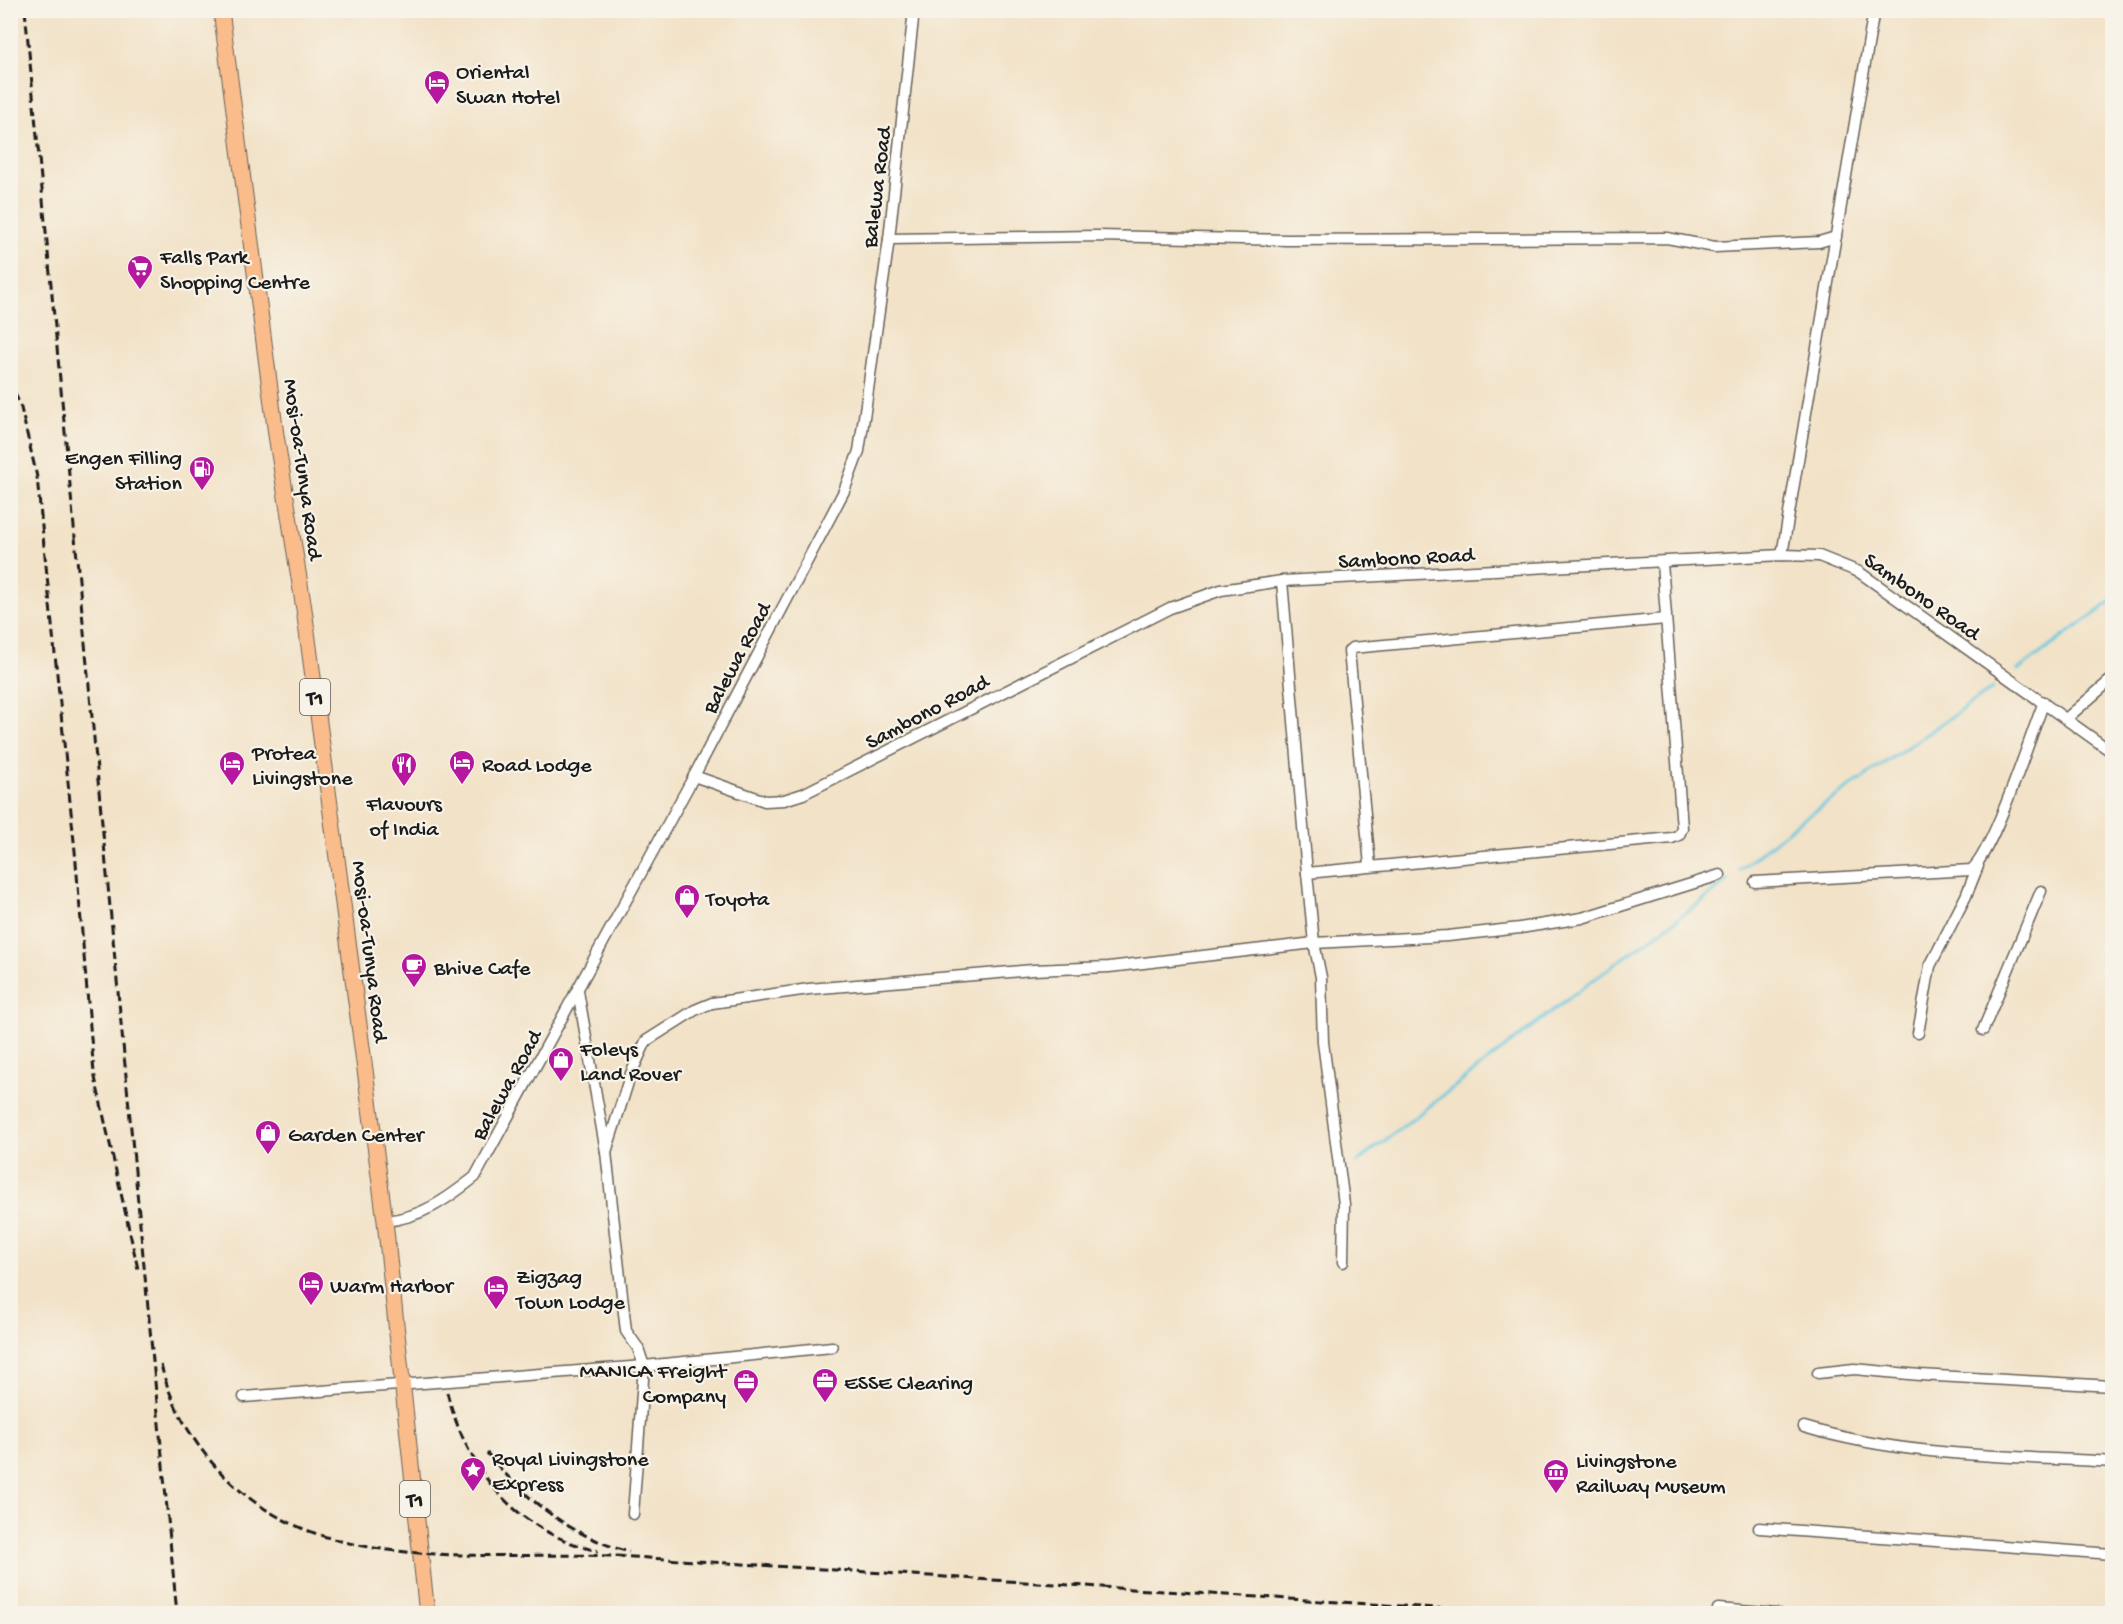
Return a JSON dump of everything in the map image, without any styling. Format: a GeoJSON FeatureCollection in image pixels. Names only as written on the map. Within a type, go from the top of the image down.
{"type":"FeatureCollection","features":[{"type":"Feature","properties":{"kind":"highway","name":"Mosi-oa-Tunya Road"},"geometry":{"type":"LineString","coordinates":[[221,10],[276,435],[304,609],[385,1221],[427,1614]]}},
{"type":"Feature","properties":{"kind":"street","name":"Balewa Road"},"geometry":{"type":"LineString","coordinates":[[385,1221],[401,1219],[426,1211],[475,1177],[694,776],[844,491],[859,451],[889,239],[914,10]]}},
{"type":"Feature","properties":{"kind":"street"},"geometry":{"type":"LineString","coordinates":[[1782,555],[1874,10]]}},
{"type":"Feature","properties":{"kind":"street"},"geometry":{"type":"LineString","coordinates":[[889,239],[1097,236],[1287,240],[1667,238],[1716,247],[1819,242],[1836,237]]}},
{"type":"Feature","properties":{"kind":"street","name":"Sambono Road"},"geometry":{"type":"LineString","coordinates":[[694,776],[765,801],[784,800],[803,794],[1170,608],[1221,590],[1282,581],[1782,555],[1819,556],[1859,572],[2112,752]]}},
{"type":"Feature","properties":{"kind":"street"},"geometry":{"type":"LineString","coordinates":[[1307,873],[1370,865],[1532,852],[1679,835],[1682,828],[1662,563]]}},
{"type":"Feature","properties":{"kind":"street"},"geometry":{"type":"LineString","coordinates":[[1282,581],[1307,873],[1314,943],[1321,977],[1323,1042],[1344,1204],[1343,1262]]}},
{"type":"Feature","properties":{"kind":"street"},"geometry":{"type":"LineString","coordinates":[[1370,865],[1349,651],[1352,648],[1666,618]]}},
{"type":"Feature","properties":{"kind":"street"},"geometry":{"type":"LineString","coordinates":[[2067,718],[2112,679]]}},
{"type":"Feature","properties":{"kind":"street"},"geometry":{"type":"LineString","coordinates":[[1918,1033],[1930,966],[1966,896],[2044,702]]}},
{"type":"Feature","properties":{"kind":"street"},"geometry":{"type":"LineString","coordinates":[[1755,882],[1960,872],[1971,870],[1979,864]]}},
{"type":"Feature","properties":{"kind":"street"},"geometry":{"type":"LineString","coordinates":[[606,1152],[630,1076],[646,1041],[694,1010],[712,1003],[809,990],[1033,970],[1109,967],[1314,943],[1448,936],[1561,922],[1582,918],[1720,875]]}},
{"type":"Feature","properties":{"kind":"street"},"geometry":{"type":"LineString","coordinates":[[1983,1030],[2041,891]]}},
{"type":"Feature","properties":{"kind":"street"},"geometry":{"type":"LineString","coordinates":[[578,991],[606,1152],[626,1331],[638,1348],[644,1366],[633,1514]]}},
{"type":"Feature","properties":{"kind":"street"},"geometry":{"type":"LineString","coordinates":[[244,1397],[644,1366],[832,1347]]}},
{"type":"Feature","properties":{"kind":"street"},"geometry":{"type":"LineString","coordinates":[[1818,1373],[1854,1369],[2112,1386]]}},
{"type":"Feature","properties":{"kind":"street"},"geometry":{"type":"LineString","coordinates":[[1804,1427],[1873,1443],[1940,1452],[2112,1462]]}},
{"type":"Feature","properties":{"kind":"street"},"geometry":{"type":"LineString","coordinates":[[1759,1528],[2112,1554]]}},
{"type":"Feature","properties":{"kind":"street"},"geometry":{"type":"LineString","coordinates":[[1718,1609],[1777,1614]]}},
{"type":"Feature","properties":{"kind":"waterway"},"geometry":{"type":"LineString","coordinates":[[2018,670],[2112,601]]}},
{"type":"Feature","properties":{"kind":"waterway"},"geometry":{"type":"LineString","coordinates":[[1740,870],[1792,827],[1993,688]]}},
{"type":"Feature","properties":{"kind":"waterway"},"geometry":{"type":"LineString","coordinates":[[1356,1163],[1578,991],[1728,880]]}},
{"type":"Feature","properties":{"kind":"railway"},"geometry":{"type":"LineString","coordinates":[[25,10],[177,1614]]}},
{"type":"Feature","properties":{"kind":"railway"},"geometry":{"type":"LineString","coordinates":[[10,380],[21,408],[37,477],[75,851],[94,1073],[138,1269]]}},
{"type":"Feature","properties":{"kind":"railway"},"geometry":{"type":"LineString","coordinates":[[161,1365],[169,1391],[195,1440],[230,1482],[274,1515],[299,1527],[337,1540],[378,1548],[463,1555],[633,1557],[1534,1614]]}},
{"type":"Feature","properties":{"kind":"railway"},"geometry":{"type":"LineString","coordinates":[[447,1392],[468,1448],[482,1472],[499,1494],[519,1513],[543,1529],[569,1542],[598,1551]]}},
{"type":"Feature","properties":{"kind":"railway"},"geometry":{"type":"LineString","coordinates":[[487,1453],[517,1486],[550,1514],[587,1536],[629,1552]]}},
{"type":"Feature","properties":{"kind":"place","name":"Oriental Swan Hotel"},"geometry":{"type":"Point","coordinates":[437,106]}},
{"type":"Feature","properties":{"kind":"place","name":"Falls Park Shopping Centre"},"geometry":{"type":"Point","coordinates":[140,291]}},
{"type":"Feature","properties":{"kind":"place","name":"Engen Filling Station"},"geometry":{"type":"Point","coordinates":[202,492]}},
{"type":"Feature","properties":{"kind":"place","name":"Road Lodge"},"geometry":{"type":"Point","coordinates":[462,786]}},
{"type":"Feature","properties":{"kind":"place","name":"Protea Livingstone"},"geometry":{"type":"Point","coordinates":[232,787]}},
{"type":"Feature","properties":{"kind":"place","name":"Flavours of India"},"geometry":{"type":"Point","coordinates":[404,788]}},
{"type":"Feature","properties":{"kind":"place","name":"Toyota"},"geometry":{"type":"Point","coordinates":[687,920]}},
{"type":"Feature","properties":{"kind":"place","name":"Bhive Cafe"},"geometry":{"type":"Point","coordinates":[414,989]}},
{"type":"Feature","properties":{"kind":"place","name":"Foleys Land Rover"},"geometry":{"type":"Point","coordinates":[561,1083]}},
{"type":"Feature","properties":{"kind":"place","name":"Garden Center"},"geometry":{"type":"Point","coordinates":[268,1156]}},
{"type":"Feature","properties":{"kind":"place","name":"Warm Harbor"},"geometry":{"type":"Point","coordinates":[311,1307]}},
{"type":"Feature","properties":{"kind":"place","name":"Zigzag Town Lodge"},"geometry":{"type":"Point","coordinates":[496,1311]}},
{"type":"Feature","properties":{"kind":"place","name":"ESSE Clearing"},"geometry":{"type":"Point","coordinates":[825,1404]}},
{"type":"Feature","properties":{"kind":"place","name":"MANICA Freight Company"},"geometry":{"type":"Point","coordinates":[746,1405]}},
{"type":"Feature","properties":{"kind":"place","name":"Royal Livingstone Express"},"geometry":{"type":"Point","coordinates":[473,1493]}},
{"type":"Feature","properties":{"kind":"place","name":"Livingstone Railway Museum"},"geometry":{"type":"Point","coordinates":[1556,1495]}}]}
